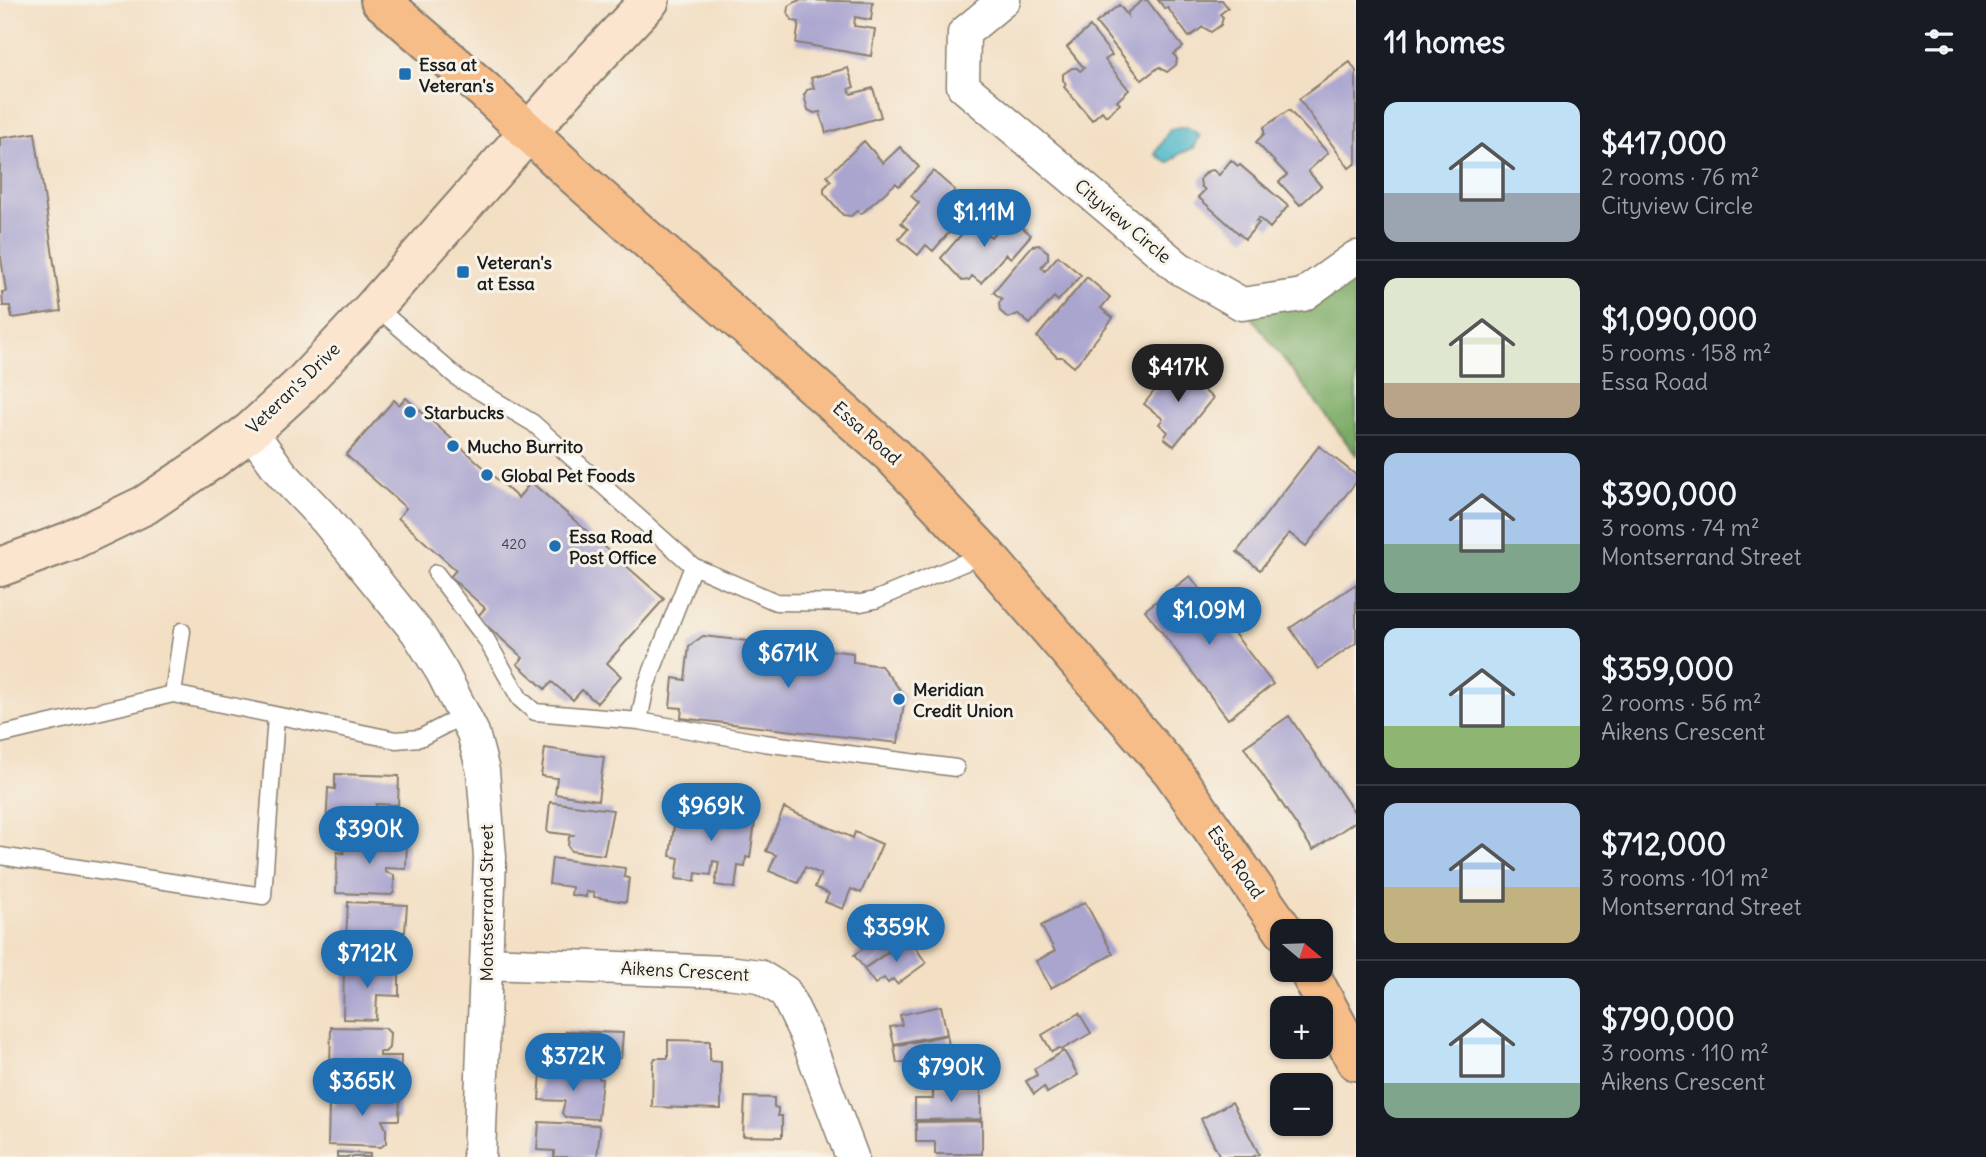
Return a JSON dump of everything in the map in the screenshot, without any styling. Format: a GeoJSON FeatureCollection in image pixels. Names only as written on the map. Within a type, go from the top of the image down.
{"type":"FeatureCollection","features":[{"type":"Feature","properties":{"kind":"main road","name":"Essa Road"},"geometry":{"type":"LineString","coordinates":[[380,0],[892,455],[985,554],[1172,771],[1276,919]]}},
{"type":"Feature","properties":{"kind":"main road","name":"Veteran's Drive"},"geometry":{"type":"LineString","coordinates":[[0,567],[70,541],[145,505],[251,431],[300,386],[375,306],[571,84],[650,0]]}},
{"type":"Feature","properties":{"kind":"main road"},"geometry":{"type":"LineString","coordinates":[[1314,982],[1356,1061]]}},
{"type":"Feature","properties":{"kind":"street","name":"Cityview Circle"},"geometry":{"type":"LineString","coordinates":[[1004,0],[964,33],[963,86],[1179,268],[1242,304],[1303,295],[1356,257]]}},
{"type":"Feature","properties":{"kind":"street","name":"Montserrand Street"},"geometry":{"type":"LineString","coordinates":[[251,431],[282,474],[326,520],[417,632],[442,672],[473,733],[483,771],[490,857],[479,1157]]}},
{"type":"Feature","properties":{"kind":"street","name":"Aikens Crescent"},"geometry":{"type":"LineString","coordinates":[[486,963],[759,975],[785,992],[805,1033],[852,1157]]}},
{"type":"Feature","properties":{"kind":"lane"},"geometry":{"type":"LineString","coordinates":[[375,306],[459,379],[533,424],[693,566],[776,602],[862,603],[985,554]]}},
{"type":"Feature","properties":{"kind":"lane"},"geometry":{"type":"LineString","coordinates":[[639,721],[646,686],[693,566]]}},
{"type":"Feature","properties":{"kind":"lane"},"geometry":{"type":"LineString","coordinates":[[436,573],[486,639],[520,699],[535,712],[639,721],[764,743],[956,768]]}},
{"type":"Feature","properties":{"kind":"lane"},"geometry":{"type":"LineString","coordinates":[[173,694],[182,631]]}},
{"type":"Feature","properties":{"kind":"lane"},"geometry":{"type":"LineString","coordinates":[[0,735],[173,694],[396,740],[420,738],[464,715]]}},
{"type":"Feature","properties":{"kind":"lane"},"geometry":{"type":"LineString","coordinates":[[0,856],[263,896],[276,716]]}},
{"type":"Feature","properties":{"kind":"green space"},"geometry":{"type":"Polygon","coordinates":[[[1356,257],[1356,455],[1242,304],[1356,257]]]}},
{"type":"Feature","properties":{"kind":"water"},"geometry":{"type":"Polygon","coordinates":[[[1187,127],[1200,135],[1194,148],[1181,153],[1168,163],[1155,154],[1170,129],[1187,127]]]}},
{"type":"Feature","properties":{"kind":"building"},"geometry":{"type":"Polygon","coordinates":[[[802,0],[873,2],[871,20],[855,17],[854,26],[875,29],[871,56],[796,43],[799,22],[793,21],[788,14],[789,6],[802,0]]]}},
{"type":"Feature","properties":{"kind":"building"},"geometry":{"type":"Polygon","coordinates":[[[1143,0],[1147,0],[1183,47],[1174,54],[1176,65],[1167,72],[1159,67],[1142,80],[1096,23],[1119,5],[1128,16],[1128,12],[1143,0]]]}},
{"type":"Feature","properties":{"kind":"building"},"geometry":{"type":"Polygon","coordinates":[[[1158,0],[1222,0],[1228,8],[1220,14],[1223,17],[1221,25],[1211,32],[1203,27],[1189,37],[1167,7],[1165,9],[1158,0]]]}},
{"type":"Feature","properties":{"kind":"building"},"geometry":{"type":"Polygon","coordinates":[[[1090,27],[1112,55],[1105,60],[1129,90],[1117,101],[1120,104],[1106,116],[1102,111],[1092,120],[1064,87],[1066,84],[1063,80],[1063,74],[1072,68],[1080,71],[1084,68],[1067,47],[1090,27]]]}},
{"type":"Feature","properties":{"kind":"building"},"geometry":{"type":"Polygon","coordinates":[[[1350,62],[1356,71],[1356,163],[1349,168],[1299,99],[1350,62]]]}},
{"type":"Feature","properties":{"kind":"building"},"geometry":{"type":"Polygon","coordinates":[[[848,68],[854,87],[849,89],[851,94],[873,88],[881,117],[826,133],[820,112],[808,110],[804,95],[807,90],[814,88],[811,78],[848,68]]]}},
{"type":"Feature","properties":{"kind":"building"},"geometry":{"type":"Polygon","coordinates":[[[1289,110],[1328,153],[1308,171],[1321,186],[1300,205],[1279,182],[1287,175],[1256,142],[1264,134],[1264,127],[1289,110]]]}},
{"type":"Feature","properties":{"kind":"building"},"geometry":{"type":"Polygon","coordinates":[[[35,133],[61,311],[12,318],[10,306],[3,306],[2,292],[6,292],[0,257],[0,138],[35,133]]]}},
{"type":"Feature","properties":{"kind":"building"},"geometry":{"type":"Polygon","coordinates":[[[864,141],[883,163],[900,147],[919,167],[899,186],[896,183],[861,214],[858,210],[851,216],[843,215],[824,193],[824,188],[831,181],[827,176],[864,141]]]}},
{"type":"Feature","properties":{"kind":"building"},"geometry":{"type":"Polygon","coordinates":[[[1231,160],[1288,206],[1270,228],[1259,218],[1256,221],[1259,223],[1245,239],[1198,197],[1205,190],[1200,179],[1208,171],[1213,170],[1219,175],[1231,160]]]}},
{"type":"Feature","properties":{"kind":"building"},"geometry":{"type":"Polygon","coordinates":[[[933,171],[955,190],[942,204],[960,220],[933,251],[926,245],[918,255],[899,239],[908,229],[901,223],[919,203],[911,196],[933,171]]]}},
{"type":"Feature","properties":{"kind":"building"},"geometry":{"type":"Polygon","coordinates":[[[1009,216],[1031,235],[1011,258],[1006,254],[981,283],[972,276],[969,280],[962,281],[941,258],[973,221],[979,221],[987,227],[987,234],[991,237],[1009,216]]]}},
{"type":"Feature","properties":{"kind":"building"},"geometry":{"type":"Polygon","coordinates":[[[1039,245],[1048,252],[1048,259],[1041,267],[1045,271],[1058,256],[1081,275],[1058,301],[1054,297],[1030,324],[1018,314],[1008,318],[1000,311],[999,303],[1002,299],[993,292],[1032,246],[1039,245]]]}},
{"type":"Feature","properties":{"kind":"building"},"geometry":{"type":"Polygon","coordinates":[[[1087,277],[1110,297],[1101,308],[1113,318],[1074,367],[1062,357],[1057,357],[1037,337],[1087,277]]]}},
{"type":"Feature","properties":{"kind":"building"},"geometry":{"type":"Polygon","coordinates":[[[1174,366],[1213,398],[1174,446],[1164,438],[1168,432],[1159,424],[1163,419],[1144,404],[1174,366]]]}},
{"type":"Feature","properties":{"kind":"building"},"geometry":{"type":"Polygon","coordinates":[[[406,398],[518,498],[531,482],[664,599],[607,663],[621,676],[597,703],[582,690],[573,700],[552,682],[545,689],[517,664],[523,658],[477,617],[485,608],[450,577],[456,570],[398,518],[406,508],[346,455],[394,400],[399,405],[406,398]]]}},
{"type":"Feature","properties":{"kind":"building"},"geometry":{"type":"Polygon","coordinates":[[[1319,446],[1356,475],[1356,482],[1306,546],[1289,533],[1260,570],[1237,552],[1319,446]]]}},
{"type":"Feature","properties":{"kind":"building"},"geometry":{"type":"Polygon","coordinates":[[[1190,576],[1273,684],[1228,719],[1145,610],[1190,576]]]}},
{"type":"Feature","properties":{"kind":"building"},"geometry":{"type":"Polygon","coordinates":[[[1356,584],[1356,643],[1318,669],[1290,628],[1356,584]]]}},
{"type":"Feature","properties":{"kind":"building"},"geometry":{"type":"Polygon","coordinates":[[[703,636],[853,653],[853,662],[881,666],[905,696],[898,743],[681,718],[682,708],[670,707],[673,678],[685,680],[689,646],[703,636]]]}},
{"type":"Feature","properties":{"kind":"building"},"geometry":{"type":"Polygon","coordinates":[[[1289,716],[1356,815],[1356,821],[1313,850],[1244,747],[1289,716]]]}},
{"type":"Feature","properties":{"kind":"building"},"geometry":{"type":"Polygon","coordinates":[[[545,748],[604,757],[598,800],[555,794],[557,778],[541,776],[545,748]]]}},
{"type":"Feature","properties":{"kind":"building"},"geometry":{"type":"Polygon","coordinates":[[[335,774],[399,776],[398,805],[376,804],[376,808],[381,808],[385,813],[384,828],[380,832],[326,830],[328,788],[335,789],[335,774]]]}},
{"type":"Feature","properties":{"kind":"building"},"geometry":{"type":"Polygon","coordinates":[[[550,802],[613,810],[604,855],[571,851],[568,846],[569,837],[573,835],[547,832],[550,802]]]}},
{"type":"Feature","properties":{"kind":"building"},"geometry":{"type":"Polygon","coordinates":[[[677,802],[706,806],[705,813],[726,816],[727,810],[756,814],[750,858],[746,857],[745,867],[738,866],[735,888],[715,885],[719,862],[713,861],[711,875],[696,873],[695,881],[676,879],[679,858],[670,856],[677,802]]]}},
{"type":"Feature","properties":{"kind":"building"},"geometry":{"type":"Polygon","coordinates":[[[784,808],[853,838],[855,832],[882,844],[861,893],[851,889],[843,909],[825,902],[829,894],[815,887],[821,874],[805,867],[798,883],[769,871],[776,855],[766,851],[784,808]]]}},
{"type":"Feature","properties":{"kind":"building"},"geometry":{"type":"Polygon","coordinates":[[[345,838],[407,841],[406,869],[385,868],[385,872],[394,875],[394,892],[391,895],[336,893],[337,852],[344,853],[345,838]]]}},
{"type":"Feature","properties":{"kind":"building"},"geometry":{"type":"Polygon","coordinates":[[[552,858],[625,868],[624,877],[629,878],[626,902],[594,897],[594,893],[586,892],[586,897],[571,895],[572,887],[549,884],[552,858]]]}},
{"type":"Feature","properties":{"kind":"building"},"geometry":{"type":"Polygon","coordinates":[[[348,902],[407,905],[405,932],[399,932],[398,957],[345,955],[348,902]]]}},
{"type":"Feature","properties":{"kind":"building"},"geometry":{"type":"Polygon","coordinates":[[[1085,902],[1113,954],[1051,988],[1036,961],[1055,951],[1041,926],[1085,902]]]}},
{"type":"Feature","properties":{"kind":"building"},"geometry":{"type":"Polygon","coordinates":[[[893,914],[909,937],[864,968],[854,955],[863,949],[859,944],[863,941],[858,938],[893,914]]]}},
{"type":"Feature","properties":{"kind":"building"},"geometry":{"type":"Polygon","coordinates":[[[909,938],[926,963],[897,984],[893,979],[888,983],[884,978],[875,984],[864,969],[909,938]]]}},
{"type":"Feature","properties":{"kind":"building"},"geometry":{"type":"Polygon","coordinates":[[[344,966],[399,968],[399,996],[377,995],[376,1020],[343,1019],[344,966]]]}},
{"type":"Feature","properties":{"kind":"building"},"geometry":{"type":"Polygon","coordinates":[[[941,1006],[947,1034],[894,1044],[890,1027],[902,1025],[900,1015],[941,1006]]]}},
{"type":"Feature","properties":{"kind":"building"},"geometry":{"type":"Polygon","coordinates":[[[1079,1013],[1091,1033],[1061,1050],[1059,1048],[1052,1052],[1042,1035],[1079,1013]]]}},
{"type":"Feature","properties":{"kind":"building"},"geometry":{"type":"Polygon","coordinates":[[[331,1027],[385,1028],[390,1033],[389,1048],[380,1052],[380,1056],[401,1056],[400,1085],[337,1083],[337,1069],[330,1068],[331,1027]]]}},
{"type":"Feature","properties":{"kind":"building"},"geometry":{"type":"Polygon","coordinates":[[[566,1031],[623,1033],[621,1058],[616,1058],[615,1067],[542,1064],[543,1037],[565,1038],[566,1031]]]}},
{"type":"Feature","properties":{"kind":"building"},"geometry":{"type":"Polygon","coordinates":[[[947,1035],[953,1065],[918,1072],[917,1066],[909,1068],[908,1061],[897,1063],[894,1046],[947,1035]]]}},
{"type":"Feature","properties":{"kind":"building"},"geometry":{"type":"Polygon","coordinates":[[[668,1040],[710,1041],[710,1061],[721,1062],[721,1109],[652,1107],[653,1063],[655,1058],[668,1058],[668,1040]]]}},
{"type":"Feature","properties":{"kind":"building"},"geometry":{"type":"Polygon","coordinates":[[[1064,1051],[1078,1075],[1047,1093],[1044,1087],[1034,1094],[1026,1081],[1037,1075],[1034,1069],[1064,1051]]]}},
{"type":"Feature","properties":{"kind":"building"},"geometry":{"type":"Polygon","coordinates":[[[541,1072],[599,1075],[599,1079],[602,1079],[598,1119],[565,1117],[562,1113],[565,1101],[539,1100],[541,1072]]]}},
{"type":"Feature","properties":{"kind":"building"},"geometry":{"type":"Polygon","coordinates":[[[981,1086],[981,1119],[915,1120],[915,1099],[933,1099],[933,1088],[981,1086]]]}},
{"type":"Feature","properties":{"kind":"building"},"geometry":{"type":"Polygon","coordinates":[[[336,1090],[400,1093],[399,1120],[382,1120],[386,1129],[386,1143],[381,1147],[328,1145],[329,1105],[336,1105],[336,1090]]]}},
{"type":"Feature","properties":{"kind":"building"},"geometry":{"type":"Polygon","coordinates":[[[745,1097],[774,1098],[778,1116],[782,1116],[782,1137],[743,1136],[745,1097]]]}},
{"type":"Feature","properties":{"kind":"building"},"geometry":{"type":"Polygon","coordinates":[[[1232,1102],[1259,1154],[1252,1157],[1220,1157],[1201,1119],[1232,1102]]]}},
{"type":"Feature","properties":{"kind":"building"},"geometry":{"type":"Polygon","coordinates":[[[982,1121],[982,1154],[935,1154],[935,1142],[916,1142],[916,1122],[982,1121]]]}},
{"type":"Feature","properties":{"kind":"building"},"geometry":{"type":"Polygon","coordinates":[[[539,1122],[598,1125],[600,1130],[597,1157],[554,1157],[554,1151],[537,1150],[539,1122]]]}},
{"type":"Feature","properties":{"kind":"building"},"geometry":{"type":"Polygon","coordinates":[[[337,1152],[370,1154],[370,1157],[337,1157],[337,1152]]]}},
{"type":"Feature","properties":{"kind":"place","name":"Essa at Veteran's"},"geometry":{"type":"Point","coordinates":[405,74]}},
{"type":"Feature","properties":{"kind":"place","name":"Veteran's at Essa"},"geometry":{"type":"Point","coordinates":[463,272]}},
{"type":"Feature","properties":{"kind":"place","name":"Starbucks"},"geometry":{"type":"Point","coordinates":[410,412]}},
{"type":"Feature","properties":{"kind":"place","name":"Mucho Burrito"},"geometry":{"type":"Point","coordinates":[453,446]}},
{"type":"Feature","properties":{"kind":"place","name":"Global Pet Foods"},"geometry":{"type":"Point","coordinates":[487,475]}},
{"type":"Feature","properties":{"kind":"place","name":"Essa Road Post Office"},"geometry":{"type":"Point","coordinates":[555,546]}},
{"type":"Feature","properties":{"kind":"place","name":"Meridian Credit Union"},"geometry":{"type":"Point","coordinates":[899,699]}}]}
